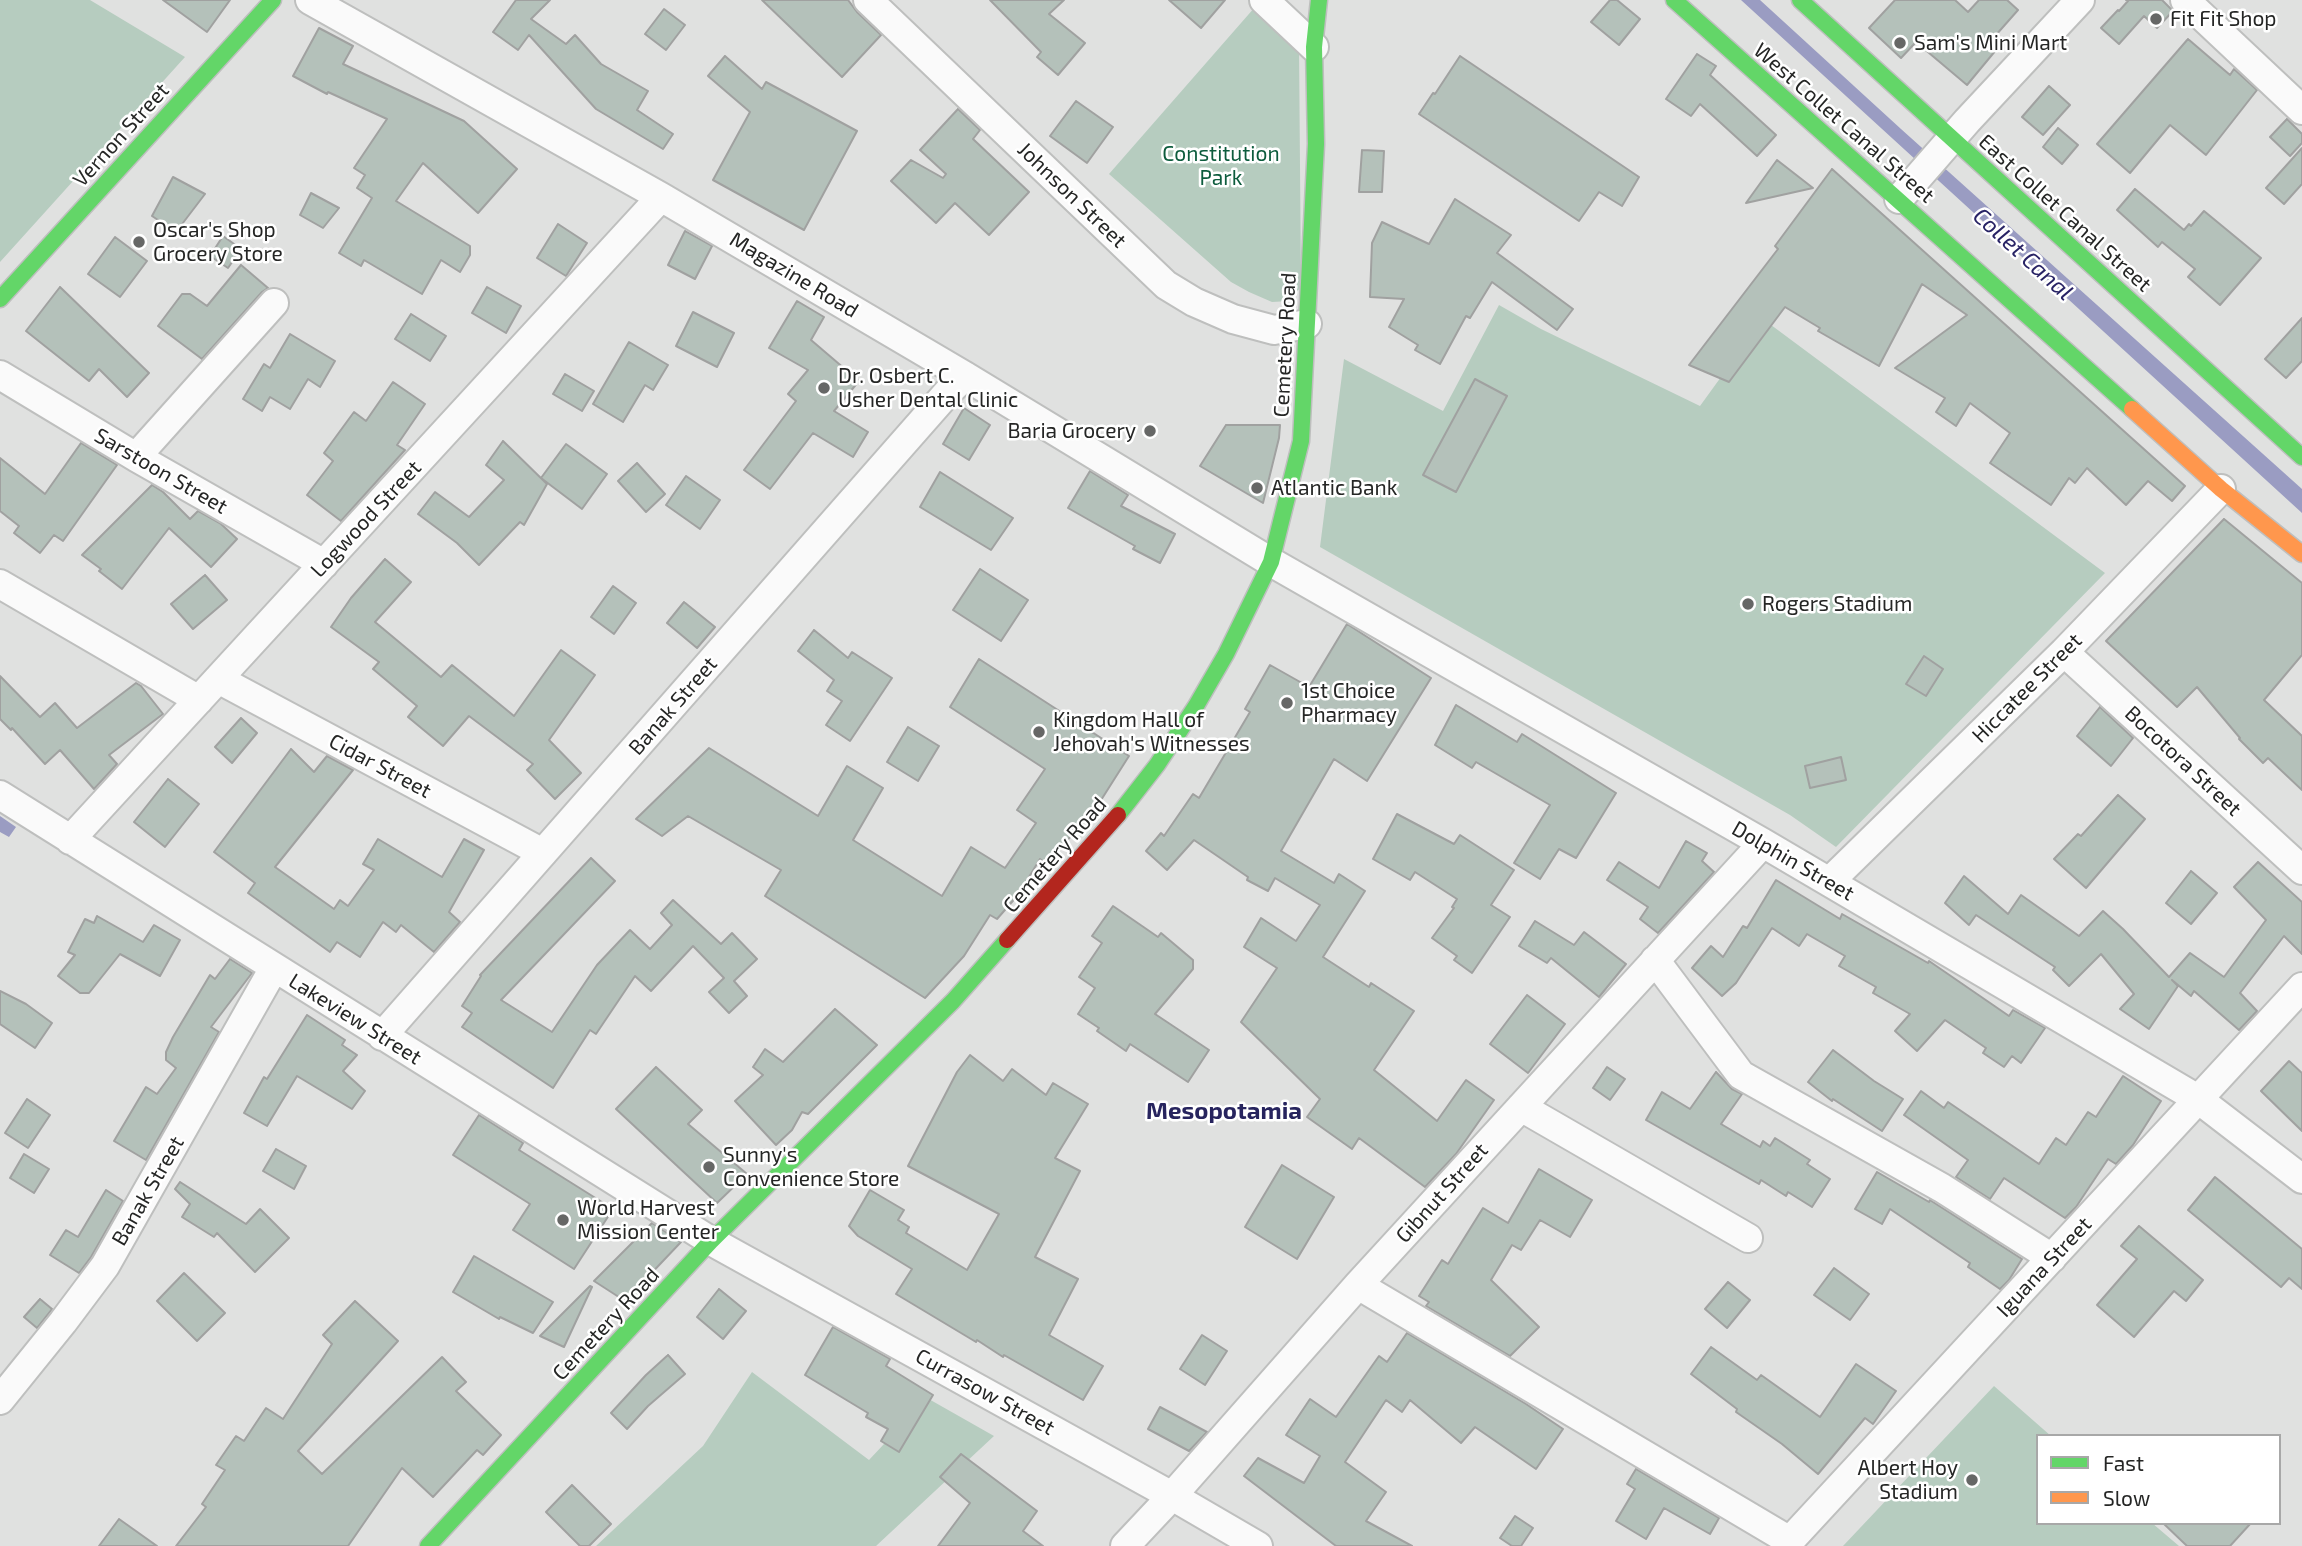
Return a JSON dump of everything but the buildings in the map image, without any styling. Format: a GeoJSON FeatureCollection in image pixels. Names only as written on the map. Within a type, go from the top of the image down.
{"type":"FeatureCollection","features":[{"type":"Feature","properties":{"kind":"main road","name":"Vernon Street"},"geometry":{"type":"LineString","coordinates":[[0,299],[274,0]]}},
{"type":"Feature","properties":{"kind":"main road","name":"Cemetery Road"},"geometry":{"type":"LineString","coordinates":[[428,1546],[712,1241],[946,1009],[1113,822],[1157,765],[1226,654],[1271,562],[1301,441],[1316,144],[1314,47],[1319,0]]}},
{"type":"Feature","properties":{"kind":"main road","name":"West Collet Canal Street"},"geometry":{"type":"LineString","coordinates":[[1674,0],[1908,189],[2221,489],[2302,554]]}},
{"type":"Feature","properties":{"kind":"main road","name":"East Collet Canal Street"},"geometry":{"type":"LineString","coordinates":[[1800,0],[1946,145],[2302,457]]}},
{"type":"Feature","properties":{"kind":"street","name":"Magazine Road"},"geometry":{"type":"LineString","coordinates":[[310,0],[661,197],[965,376],[1271,562]]}},
{"type":"Feature","properties":{"kind":"street","name":"Johnson Street"},"geometry":{"type":"LineString","coordinates":[[868,0],[1166,285],[1194,302],[1233,319],[1274,330],[1307,324]]}},
{"type":"Feature","properties":{"kind":"street"},"geometry":{"type":"LineString","coordinates":[[1264,0],[1314,47]]}},
{"type":"Feature","properties":{"kind":"street"},"geometry":{"type":"LineString","coordinates":[[1908,189],[2080,0]]}},
{"type":"Feature","properties":{"kind":"street"},"geometry":{"type":"LineString","coordinates":[[2185,0],[2302,110]]}},
{"type":"Feature","properties":{"kind":"street","name":"Logwood Street"},"geometry":{"type":"LineString","coordinates":[[70,840],[661,197]]}},
{"type":"Feature","properties":{"kind":"street"},"geometry":{"type":"LineString","coordinates":[[136,457],[274,303]]}},
{"type":"Feature","properties":{"kind":"street","name":"Sarstoon Street"},"geometry":{"type":"LineString","coordinates":[[0,375],[136,457],[324,564]]}},
{"type":"Feature","properties":{"kind":"street","name":"Banak Street"},"geometry":{"type":"LineString","coordinates":[[382,1035],[965,376]]}},
{"type":"Feature","properties":{"kind":"street","name":"Hiccatee Street"},"geometry":{"type":"LineString","coordinates":[[1829,882],[2064,652],[2221,489]]}},
{"type":"Feature","properties":{"kind":"street","name":"Dolphin Street"},"geometry":{"type":"LineString","coordinates":[[1271,562],[1763,843],[2198,1099],[2302,1179]]}},
{"type":"Feature","properties":{"kind":"street"},"geometry":{"type":"LineString","coordinates":[[0,584],[199,700]]}},
{"type":"Feature","properties":{"kind":"street","name":"Bocotora Street"},"geometry":{"type":"LineString","coordinates":[[2064,652],[2302,870]]}},
{"type":"Feature","properties":{"kind":"street","name":"Cidar Street"},"geometry":{"type":"LineString","coordinates":[[218,680],[543,853]]}},
{"type":"Feature","properties":{"kind":"street","name":"Lakeview Street"},"geometry":{"type":"LineString","coordinates":[[0,795],[712,1241]]}},
{"type":"Feature","properties":{"kind":"street","name":"Gibnut Street"},"geometry":{"type":"LineString","coordinates":[[1125,1546],[1358,1285],[1763,843]]}},
{"type":"Feature","properties":{"kind":"street"},"geometry":{"type":"LineString","coordinates":[[1655,960],[1741,1074],[1942,1188],[2052,1258]]}},
{"type":"Feature","properties":{"kind":"street","name":"Banak Street"},"geometry":{"type":"LineString","coordinates":[[0,1400],[105,1266],[274,968]]}},
{"type":"Feature","properties":{"kind":"street","name":"Iguana Street"},"geometry":{"type":"LineString","coordinates":[[1787,1544],[2302,987]]}},
{"type":"Feature","properties":{"kind":"street"},"geometry":{"type":"LineString","coordinates":[[1521,1107],[1748,1238]]}},
{"type":"Feature","properties":{"kind":"street","name":"Currasow Street"},"geometry":{"type":"LineString","coordinates":[[712,1241],[1258,1546]]}},
{"type":"Feature","properties":{"kind":"street"},"geometry":{"type":"LineString","coordinates":[[1358,1285],[1787,1544]]}},
{"type":"Feature","properties":{"kind":"green space"},"geometry":{"type":"Polygon","coordinates":[[[0,0],[90,0],[185,57],[0,262],[0,0]]]}},
{"type":"Feature","properties":{"kind":"green space","name":"Constitution Park"},"geometry":{"type":"Polygon","coordinates":[[[1255,7],[1299,45],[1301,287],[1289,301],[1272,302],[1231,282],[1109,174],[1255,7]]]}},
{"type":"Feature","properties":{"kind":"green space","name":"Rogers Stadium"},"geometry":{"type":"Polygon","coordinates":[[[1499,305],[1541,329],[1700,406],[1763,319],[2105,573],[1836,847],[1790,815],[1320,547],[1344,359],[1443,411],[1499,305]]]}},
{"type":"Feature","properties":{"kind":"green space"},"geometry":{"type":"Polygon","coordinates":[[[752,1372],[869,1460],[927,1398],[994,1436],[876,1546],[596,1546],[703,1446],[752,1372]]]}},
{"type":"Feature","properties":{"kind":"green space","name":"Albert Hoy Stadium"},"geometry":{"type":"Polygon","coordinates":[[[1994,1386],[2049,1434],[2036,1434],[2036,1525],[2154,1525],[2179,1546],[1843,1546],[1994,1386]]]}},
{"type":"Feature","properties":{"kind":"water","name":"Collet Canal"},"geometry":{"type":"Polygon","coordinates":[[[1741,0],[1760,0],[2302,489],[2302,513],[1741,0]]]}},
{"type":"Feature","properties":{"kind":"water"},"geometry":{"type":"Polygon","coordinates":[[[0,816],[16,827],[9,837],[0,832],[0,816]]]}},
{"type":"Feature","properties":{"kind":"traffic: fast"},"geometry":{"type":"LineString","coordinates":[[0,299],[273,0]]}},
{"type":"Feature","properties":{"kind":"traffic: fast"},"geometry":{"type":"LineString","coordinates":[[1118,815],[1157,765],[1226,654],[1271,562],[1301,441],[1316,144],[1314,47],[1319,0]]}},
{"type":"Feature","properties":{"kind":"traffic: fast"},"geometry":{"type":"LineString","coordinates":[[1674,0],[2132,409]]}},
{"type":"Feature","properties":{"kind":"traffic: fast"},"geometry":{"type":"LineString","coordinates":[[1800,0],[2302,457]]}},
{"type":"Feature","properties":{"kind":"traffic: fast"},"geometry":{"type":"LineString","coordinates":[[428,1546],[711,1241],[953,1001],[1007,940]]}},
{"type":"Feature","properties":{"kind":"traffic: slow"},"geometry":{"type":"LineString","coordinates":[[2132,409],[2221,489],[2302,554]]}},
{"type":"Feature","properties":{"kind":"traffic: jam"},"geometry":{"type":"LineString","coordinates":[[1007,940],[1118,815]]}},
{"type":"Feature","properties":{"kind":"place","name":"Fit Fit Shop"},"geometry":{"type":"Point","coordinates":[2156,19]}},
{"type":"Feature","properties":{"kind":"place","name":"Sam's Mini Mart"},"geometry":{"type":"Point","coordinates":[1900,43]}},
{"type":"Feature","properties":{"kind":"place","name":"Oscar's Shop Grocery Store"},"geometry":{"type":"Point","coordinates":[139,242]}},
{"type":"Feature","properties":{"kind":"place","name":"Dr. Osbert C. Usher Dental Clinic"},"geometry":{"type":"Point","coordinates":[824,388]}},
{"type":"Feature","properties":{"kind":"place","name":"Baria Grocery"},"geometry":{"type":"Point","coordinates":[1150,431]}},
{"type":"Feature","properties":{"kind":"place","name":"Atlantic Bank"},"geometry":{"type":"Point","coordinates":[1257,488]}},
{"type":"Feature","properties":{"kind":"place","name":"Rogers Stadium"},"geometry":{"type":"Point","coordinates":[1748,604]}},
{"type":"Feature","properties":{"kind":"place","name":"1st Choice Pharmacy"},"geometry":{"type":"Point","coordinates":[1287,703]}},
{"type":"Feature","properties":{"kind":"place","name":"Kingdom Hall of Jehovah's Witnesses"},"geometry":{"type":"Point","coordinates":[1039,732]}},
{"type":"Feature","properties":{"kind":"place","name":"Sunny's Convenience Store"},"geometry":{"type":"Point","coordinates":[709,1167]}},
{"type":"Feature","properties":{"kind":"place","name":"World Harvest Mission Center"},"geometry":{"type":"Point","coordinates":[563,1220]}},
{"type":"Feature","properties":{"kind":"place","name":"Albert Hoy Stadium"},"geometry":{"type":"Point","coordinates":[1972,1480]}},
{"type":"Feature","properties":{"kind":"district","name":"Mesopotamia"},"geometry":{"type":"Point","coordinates":[1224,1111]}}]}
